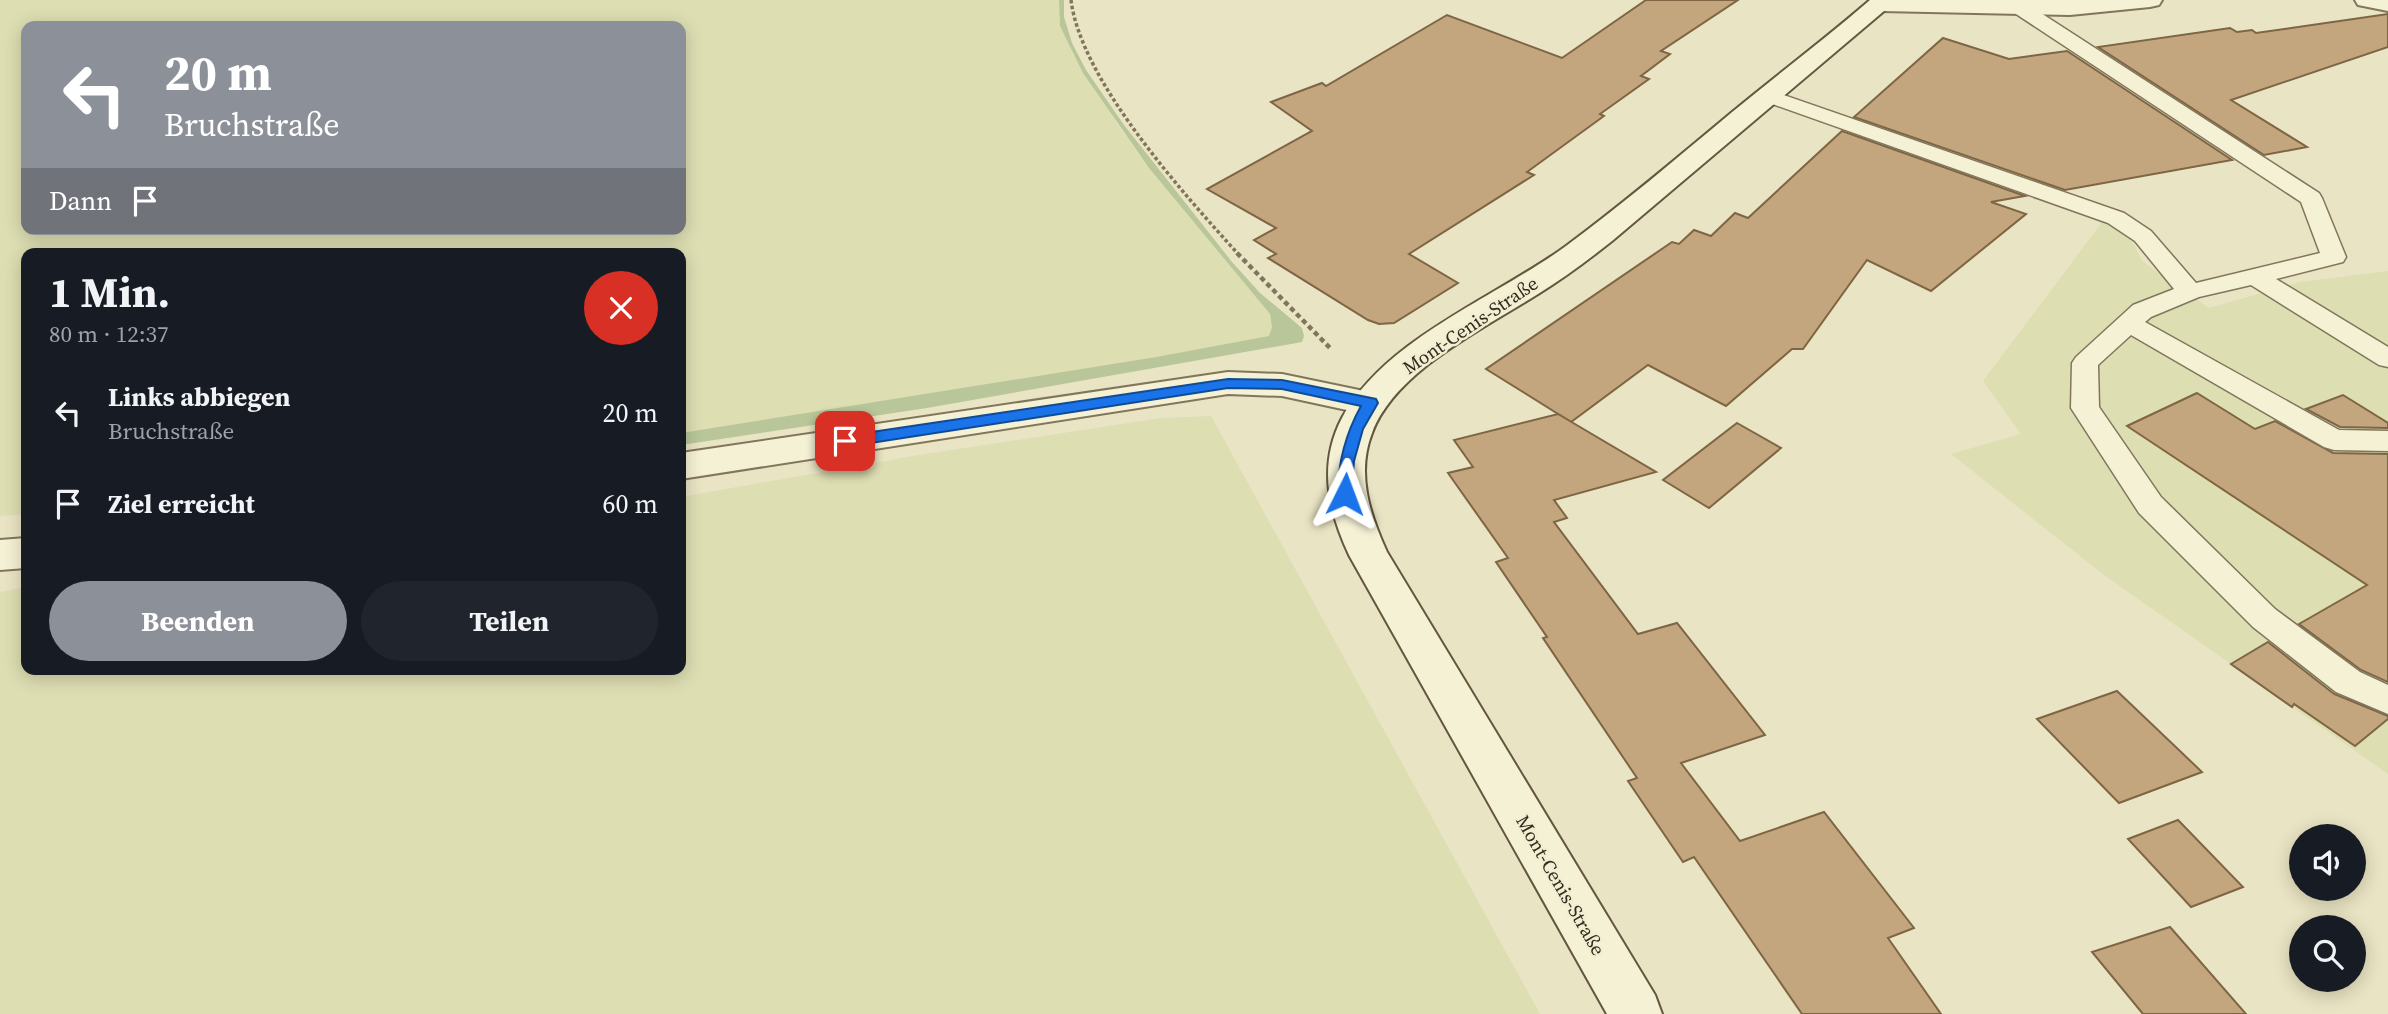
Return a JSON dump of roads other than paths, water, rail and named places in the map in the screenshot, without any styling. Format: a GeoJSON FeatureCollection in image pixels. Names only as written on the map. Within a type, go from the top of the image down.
{"type":"FeatureCollection","features":[{"type":"Feature","properties":{"kind":"main road"},"geometry":{"type":"LineString","coordinates":[[1883,2],[2070,8],[2150,0]]}},
{"type":"Feature","properties":{"kind":"main road"},"geometry":{"type":"LineString","coordinates":[[2367,0],[2388,4]]}},
{"type":"Feature","properties":{"kind":"main road","name":"Mont-Cenis-Straße"},"geometry":{"type":"LineString","coordinates":[[1636,1014],[1382,574],[1375,567],[1356,529],[1345,494],[1346,461],[1356,429],[1370,403],[1396,375],[1428,351],[1574,256],[1883,2]]}},
{"type":"Feature","properties":{"kind":"main road"},"geometry":{"type":"LineString","coordinates":[[686,465],[1228,383],[1282,385],[1370,403]]}},
{"type":"Feature","properties":{"kind":"main road"},"geometry":{"type":"LineString","coordinates":[[0,555],[21,553]]}},
{"type":"Feature","properties":{"kind":"lane"},"geometry":{"type":"LineString","coordinates":[[2020,8],[2311,198],[2334,257],[2190,292],[2142,312],[2085,363],[2085,408],[2150,505],[2264,618],[2348,682],[2388,700]]}},
{"type":"Feature","properties":{"kind":"lane"},"geometry":{"type":"LineString","coordinates":[[1768,96],[2116,218],[2143,236],[2190,292]]}},
{"type":"Feature","properties":{"kind":"lane"},"geometry":{"type":"LineString","coordinates":[[2254,276],[2388,359]]}},
{"type":"Feature","properties":{"kind":"lane"},"geometry":{"type":"LineString","coordinates":[[2128,323],[2334,440],[2388,441]]}}]}
